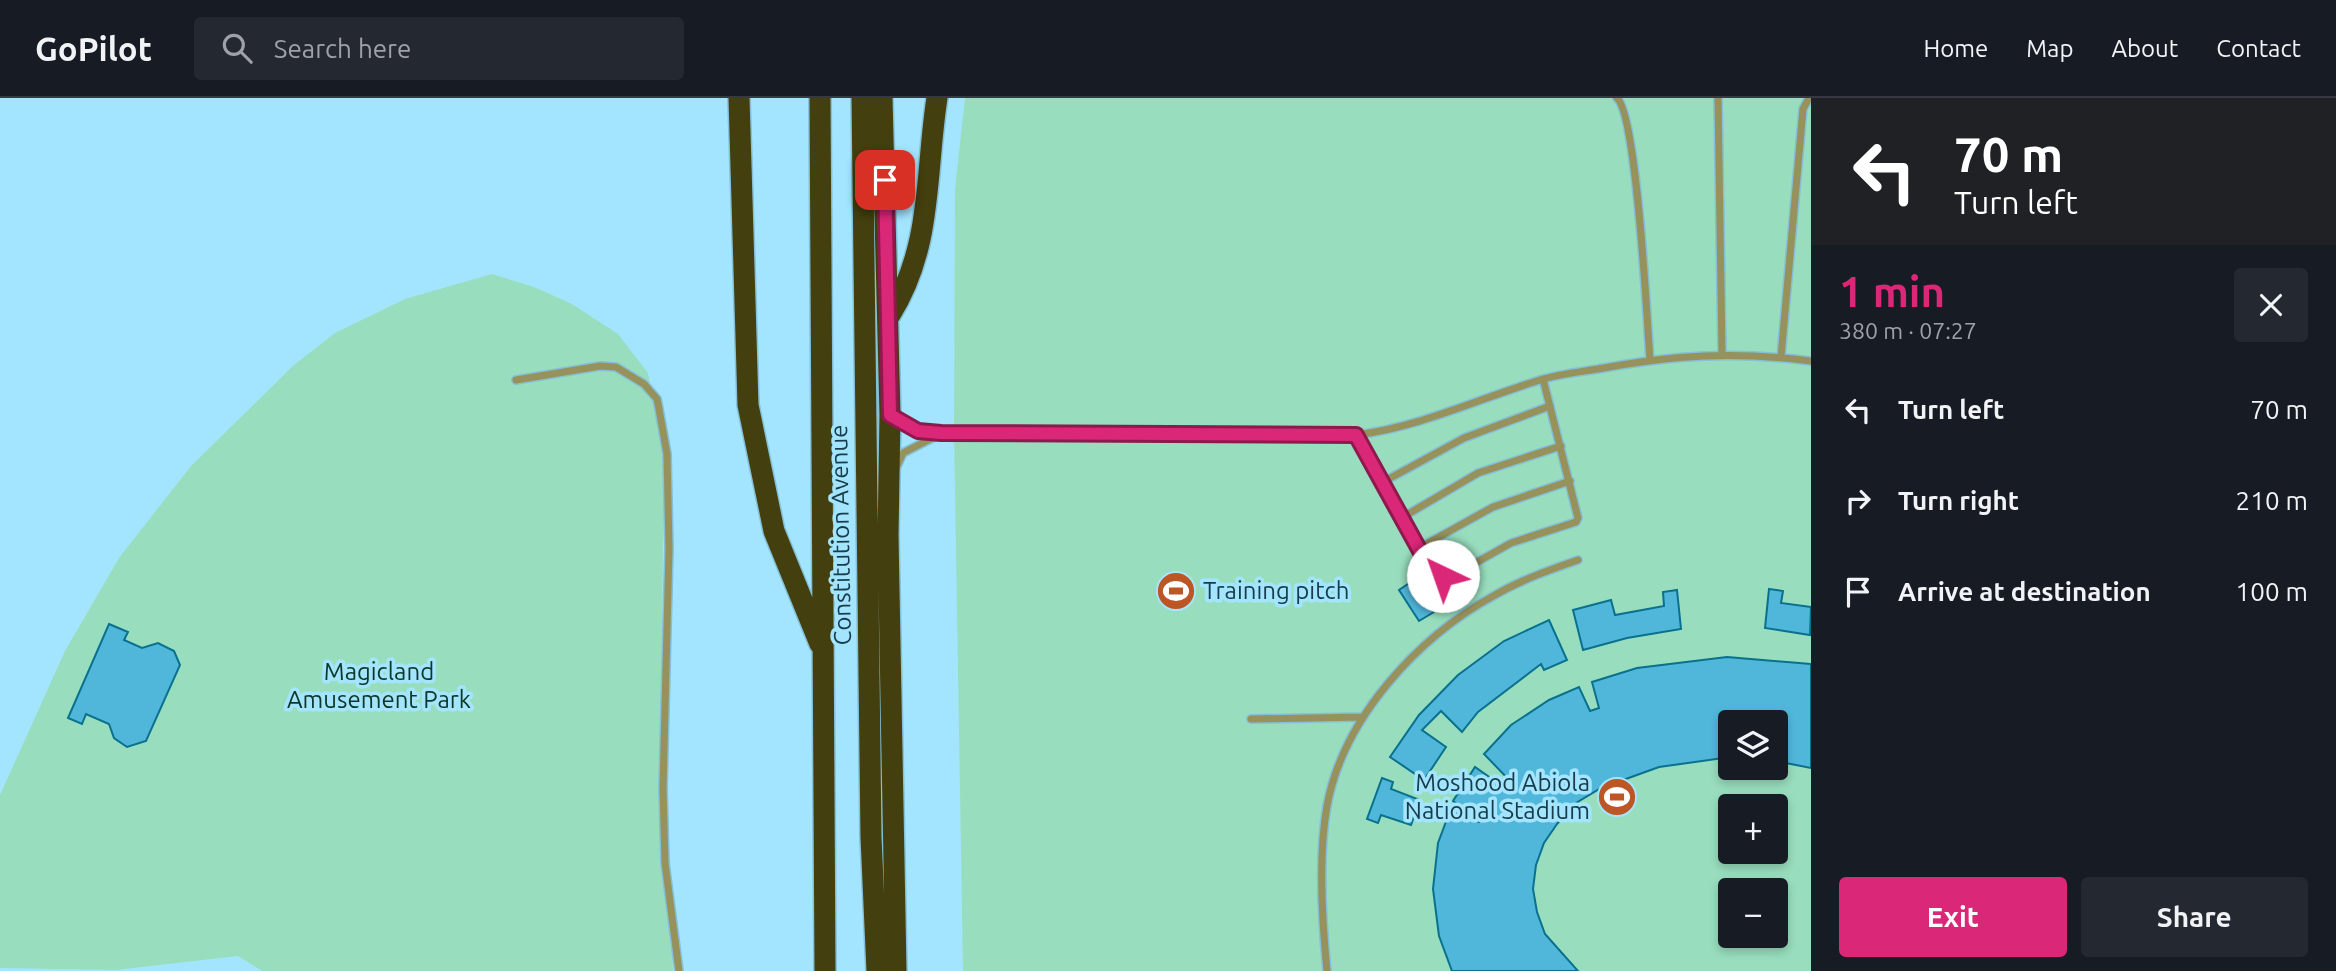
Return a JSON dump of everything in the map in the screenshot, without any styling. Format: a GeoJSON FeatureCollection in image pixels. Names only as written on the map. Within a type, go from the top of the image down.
{"type":"FeatureCollection","features":[{"type":"Feature","properties":{"kind":"highway"},"geometry":{"type":"LineString","coordinates":[[739,98],[748,405],[774,531],[823,652]]}},
{"type":"Feature","properties":{"kind":"highway","name":"Constitution Avenue"},"geometry":{"type":"LineString","coordinates":[[820,98],[819,409],[824,491],[825,971]]}},
{"type":"Feature","properties":{"kind":"highway","name":"Constitution Avenue"},"geometry":{"type":"LineString","coordinates":[[862,98],[871,837],[877,971]]}},
{"type":"Feature","properties":{"kind":"highway"},"geometry":{"type":"LineString","coordinates":[[882,98],[889,327],[897,971]]}},
{"type":"Feature","properties":{"kind":"highway"},"geometry":{"type":"LineString","coordinates":[[889,327],[923,235],[937,98]]}},
{"type":"Feature","properties":{"kind":"lane"},"geometry":{"type":"LineString","coordinates":[[1617,98],[1625,112],[1635,184],[1650,360]]}},
{"type":"Feature","properties":{"kind":"lane"},"geometry":{"type":"LineString","coordinates":[[1718,98],[1722,353]]}},
{"type":"Feature","properties":{"kind":"lane"},"geometry":{"type":"LineString","coordinates":[[1781,357],[1803,109],[1809,98]]}},
{"type":"Feature","properties":{"kind":"lane"},"geometry":{"type":"LineString","coordinates":[[889,408],[918,431],[941,433],[1356,435],[1390,431],[1543,379],[1650,360],[1722,353],[1811,361]]}},
{"type":"Feature","properties":{"kind":"lane"},"geometry":{"type":"LineString","coordinates":[[516,380],[600,366],[616,368],[644,384],[657,400],[667,454],[669,549],[663,788],[665,863],[679,971]]}},
{"type":"Feature","properties":{"kind":"lane"},"geometry":{"type":"LineString","coordinates":[[1356,435],[1430,569],[1443,576],[1454,575],[1511,543],[1576,523],[1578,514],[1543,379]]}},
{"type":"Feature","properties":{"kind":"lane"},"geometry":{"type":"LineString","coordinates":[[1383,482],[1464,438],[1550,406]]}},
{"type":"Feature","properties":{"kind":"lane"},"geometry":{"type":"LineString","coordinates":[[889,481],[903,453],[941,433]]}},
{"type":"Feature","properties":{"kind":"lane"},"geometry":{"type":"LineString","coordinates":[[1403,517],[1478,473],[1561,446]]}},
{"type":"Feature","properties":{"kind":"lane"},"geometry":{"type":"LineString","coordinates":[[1419,548],[1493,507],[1570,481]]}},
{"type":"Feature","properties":{"kind":"lane"},"geometry":{"type":"LineString","coordinates":[[1327,971],[1323,929],[1327,806],[1342,757],[1363,717],[1409,662],[1465,614],[1530,577],[1578,560]]}},
{"type":"Feature","properties":{"kind":"lane"},"geometry":{"type":"LineString","coordinates":[[1251,719],[1363,717]]}},
{"type":"Feature","properties":{"kind":"green space"},"geometry":{"type":"Polygon","coordinates":[[[965,98],[1811,98],[1811,971],[963,971],[954,433],[955,189],[965,98]]]}},
{"type":"Feature","properties":{"kind":"green space","name":"Magicland Amusement Park"},"geometry":{"type":"Polygon","coordinates":[[[492,274],[534,287],[572,304],[618,334],[648,373],[664,459],[662,623],[673,971],[262,971],[238,956],[116,970],[0,968],[0,795],[65,651],[119,558],[191,466],[294,365],[335,333],[405,299],[492,274]]]}},
{"type":"Feature","properties":{"kind":"building"},"geometry":{"type":"Polygon","coordinates":[[[1414,580],[1434,612],[1419,621],[1399,590],[1414,580]]]}},
{"type":"Feature","properties":{"kind":"building"},"geometry":{"type":"Polygon","coordinates":[[[1769,589],[1783,591],[1781,603],[1811,607],[1810,635],[1765,628],[1769,589]]]}},
{"type":"Feature","properties":{"kind":"building"},"geometry":{"type":"Polygon","coordinates":[[[1677,590],[1681,629],[1627,638],[1583,650],[1573,610],[1611,600],[1615,615],[1664,606],[1663,592],[1677,590]]]}},
{"type":"Feature","properties":{"kind":"building"},"geometry":{"type":"Polygon","coordinates":[[[1549,620],[1567,660],[1544,670],[1541,664],[1478,712],[1462,732],[1441,711],[1422,730],[1446,747],[1424,780],[1390,757],[1419,715],[1458,675],[1504,641],[1549,620]]]}},
{"type":"Feature","properties":{"kind":"building"},"geometry":{"type":"Polygon","coordinates":[[[109,624],[128,632],[124,640],[142,648],[158,643],[174,651],[180,665],[146,741],[127,747],[114,738],[109,724],[86,714],[82,724],[68,718],[109,624]]]}},
{"type":"Feature","properties":{"kind":"building"},"geometry":{"type":"Polygon","coordinates":[[[1727,657],[1811,664],[1811,768],[1788,763],[1788,710],[1718,710],[1718,759],[1659,767],[1601,788],[1576,803],[1544,843],[1536,865],[1533,889],[1537,912],[1545,934],[1578,971],[1452,971],[1439,936],[1433,889],[1438,843],[1450,811],[1479,822],[1480,820],[1453,801],[1475,767],[1509,791],[1514,785],[1484,754],[1511,725],[1549,700],[1579,687],[1590,711],[1599,708],[1592,682],[1637,668],[1727,657]]]}},
{"type":"Feature","properties":{"kind":"building"},"geometry":{"type":"Polygon","coordinates":[[[1382,778],[1393,782],[1391,789],[1420,800],[1411,825],[1381,815],[1378,823],[1367,819],[1382,778]]]}},
{"type":"Feature","properties":{"kind":"place","name":"Training pitch"},"geometry":{"type":"Point","coordinates":[1176,591]}},
{"type":"Feature","properties":{"kind":"place","name":"Moshood Abiola National Stadium"},"geometry":{"type":"Point","coordinates":[1617,797]}},
{"type":"Feature","properties":{"kind":"route"},"geometry":{"type":"LineString","coordinates":[[885,180],[890,415],[918,431],[941,433],[1356,435],[1430,569],[1443,576]]}}]}
